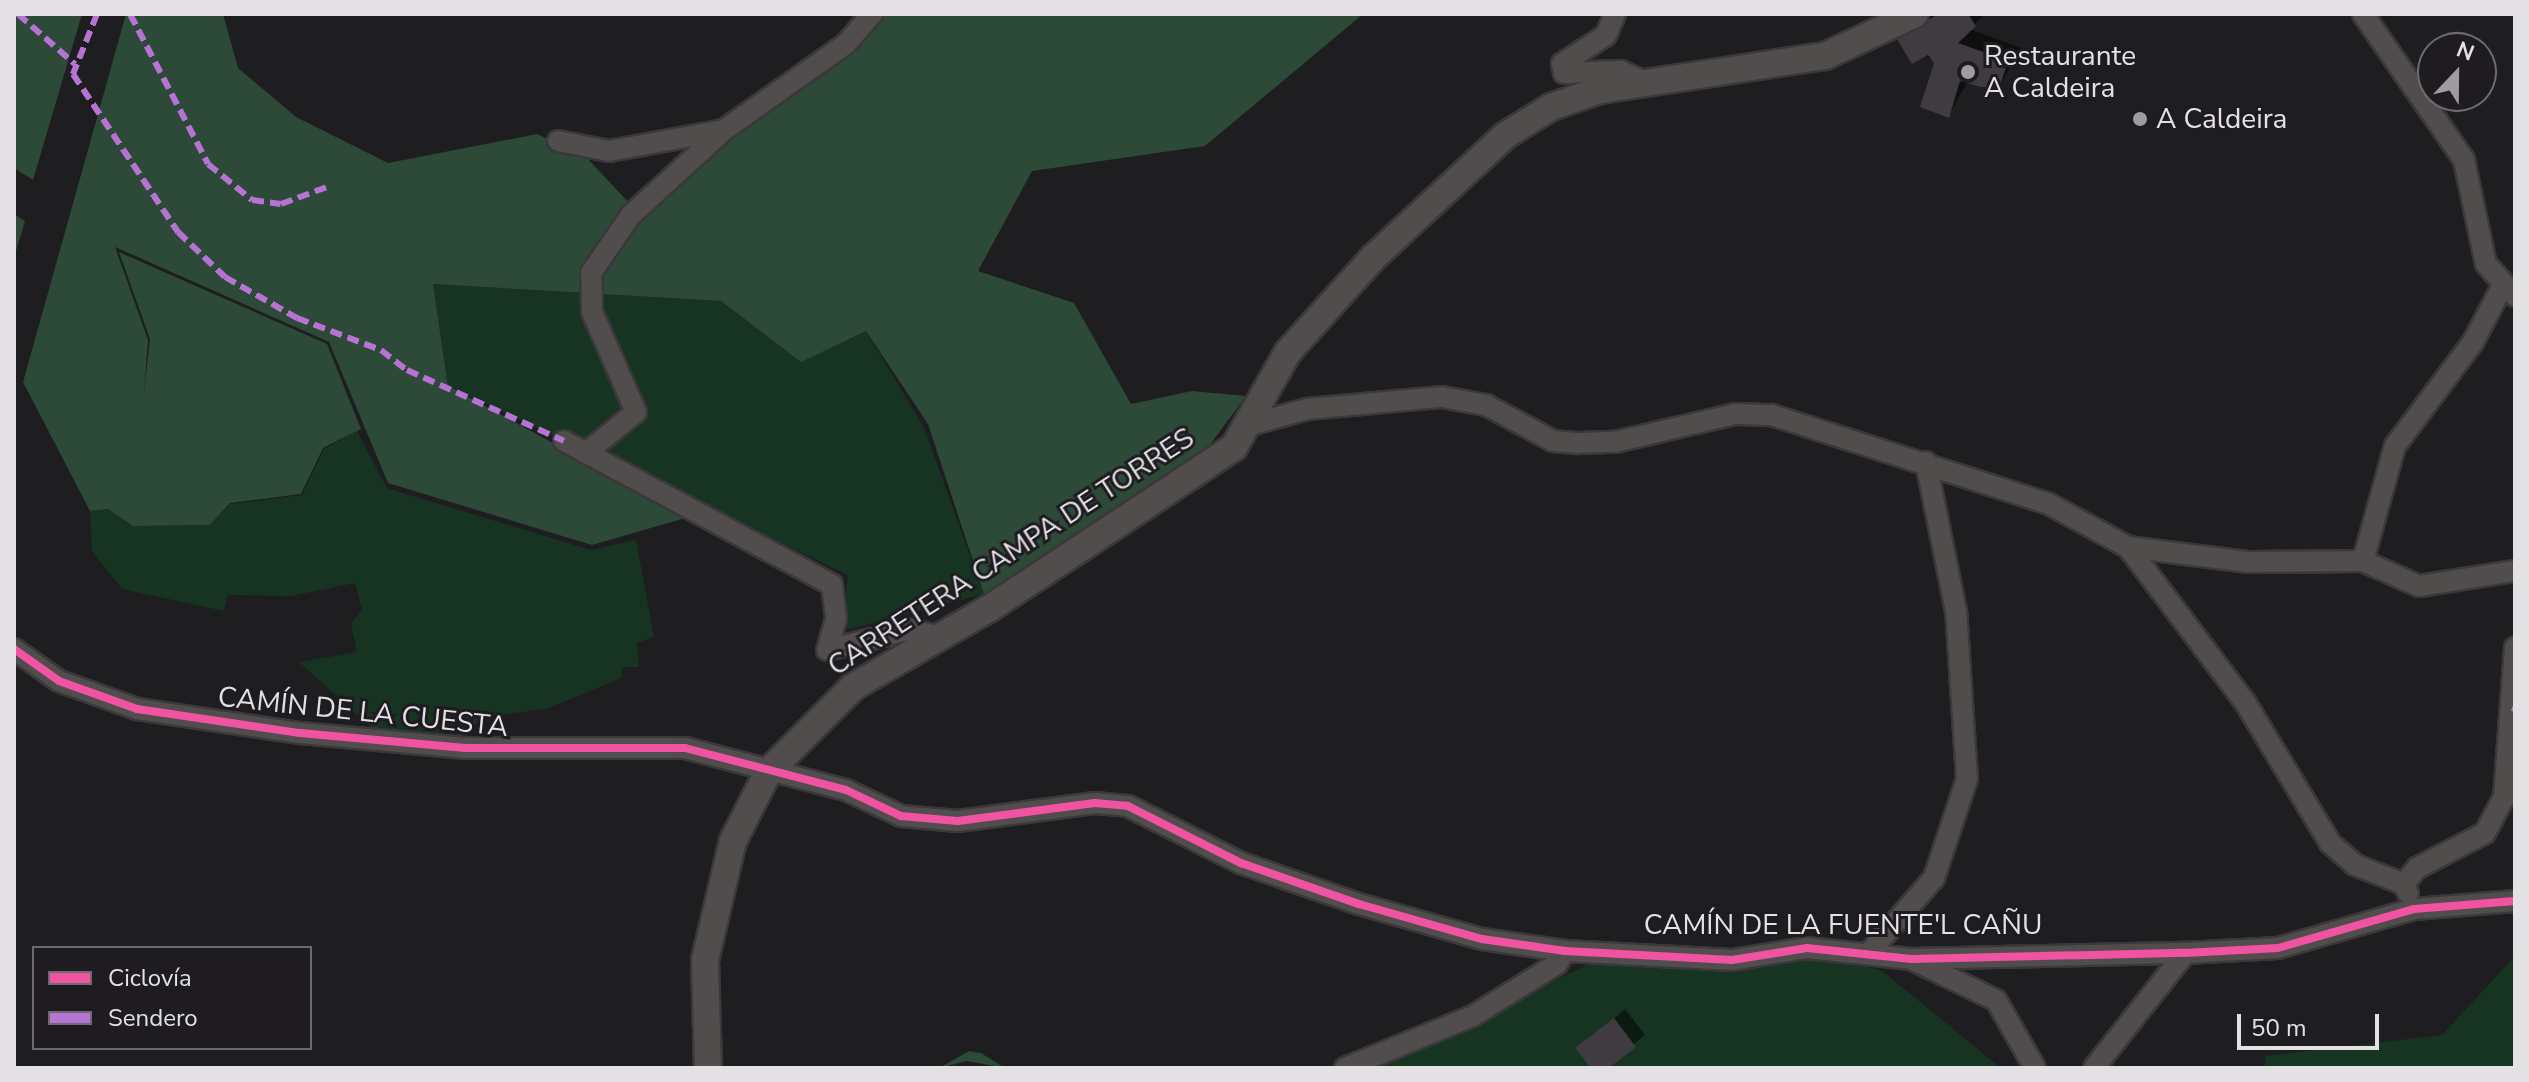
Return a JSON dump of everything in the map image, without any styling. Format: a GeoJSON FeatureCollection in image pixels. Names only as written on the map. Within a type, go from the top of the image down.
{"type":"FeatureCollection","features":[{"type":"Feature","properties":{"kind":"street"},"geometry":{"type":"LineString","coordinates":[[587,452],[636,412],[592,312],[591,273],[631,215],[724,130],[837,51],[872,14]]}},
{"type":"Feature","properties":{"kind":"street"},"geometry":{"type":"LineString","coordinates":[[1615,14],[1606,35],[1562,64],[1564,73],[1621,71],[1645,82]]}},
{"type":"Feature","properties":{"kind":"street","name":"CARRETERA CAMPA DE TORRES"},"geometry":{"type":"LineString","coordinates":[[708,1068],[705,960],[713,912],[733,841],[768,772],[853,687],[939,637],[1165,495],[1234,447],[1288,352],[1373,258],[1506,135],[1551,107],[1645,82],[1825,56],[1915,14]]}},
{"type":"Feature","properties":{"kind":"street"},"geometry":{"type":"LineString","coordinates":[[2363,14],[2464,160],[2486,264],[2509,292],[2395,446],[2363,561]]}},
{"type":"Feature","properties":{"kind":"street"},"geometry":{"type":"LineString","coordinates":[[558,141],[609,151],[724,130]]}},
{"type":"Feature","properties":{"kind":"street"},"geometry":{"type":"LineString","coordinates":[[1246,426],[1307,409],[1442,397],[1486,405],[1553,441],[1615,442],[1735,414],[1772,415],[2049,504],[2128,547],[2249,562],[2363,561],[2419,586],[2515,571]]}},
{"type":"Feature","properties":{"kind":"street"},"geometry":{"type":"LineString","coordinates":[[564,441],[832,585],[836,619],[827,650],[911,629],[939,637]]}},
{"type":"Feature","properties":{"kind":"street"},"geometry":{"type":"LineString","coordinates":[[1869,953],[1934,878],[1967,779],[1956,611],[1926,462]]}},
{"type":"Feature","properties":{"kind":"street"},"geometry":{"type":"LineString","coordinates":[[2128,547],[2245,702],[2330,843],[2355,865],[2404,884],[2414,909]]}},
{"type":"Feature","properties":{"kind":"street"},"geometry":{"type":"LineString","coordinates":[[2404,884],[2417,868],[2485,833],[2504,798],[2515,647]]}},
{"type":"Feature","properties":{"kind":"street","name":"CAMÍN DE LA CUESTA"},"geometry":{"type":"LineString","coordinates":[[14,649],[59,681],[137,709],[465,748],[685,748],[768,772]]}},
{"type":"Feature","properties":{"kind":"street","name":"CAMÍN DE LA FUENTE'L CAÑU"},"geometry":{"type":"LineString","coordinates":[[768,772],[846,790],[901,816],[958,821],[1095,803],[1128,806],[1241,863],[1359,904],[1482,939],[1565,951],[1732,960],[1807,948],[1911,959],[2185,953],[2278,948],[2414,909],[2515,901]]}},
{"type":"Feature","properties":{"kind":"street"},"geometry":{"type":"LineString","coordinates":[[1345,1068],[1473,1016],[1557,964],[1565,951]]}},
{"type":"Feature","properties":{"kind":"street"},"geometry":{"type":"LineString","coordinates":[[2094,1068],[2185,953]]}},
{"type":"Feature","properties":{"kind":"street"},"geometry":{"type":"LineString","coordinates":[[1911,959],[1996,1000],[2035,1068]]}},
{"type":"Feature","properties":{"kind":"green space"},"geometry":{"type":"Polygon","coordinates":[[[14,14],[82,14],[33,180],[14,168],[14,14]]]}},
{"type":"Feature","properties":{"kind":"green space"},"geometry":{"type":"Polygon","coordinates":[[[126,14],[223,14],[238,68],[296,117],[388,163],[537,134],[585,156],[631,205],[872,14],[1363,14],[1205,146],[1032,171],[978,271],[1074,303],[1131,404],[1192,391],[1246,396],[1209,446],[984,594],[928,424],[866,331],[801,362],[721,301],[433,284],[448,386],[689,517],[592,545],[388,483],[329,342],[115,247],[148,340],[144,393],[150,339],[119,252],[327,344],[361,429],[323,448],[301,494],[230,503],[210,525],[133,526],[108,509],[90,511],[23,382],[126,14]]]}},
{"type":"Feature","properties":{"kind":"green space"},"geometry":{"type":"Polygon","coordinates":[[[14,214],[25,221],[14,258],[14,214]]]}},
{"type":"Feature","properties":{"kind":"green space"},"geometry":{"type":"Polygon","coordinates":[[[433,284],[721,301],[801,361],[866,331],[924,428],[984,594],[842,631],[848,575],[448,386],[433,284]]]}},
{"type":"Feature","properties":{"kind":"green space"},"geometry":{"type":"Polygon","coordinates":[[[357,431],[387,488],[591,550],[636,540],[654,637],[637,643],[639,667],[622,667],[621,678],[549,708],[483,718],[459,737],[373,729],[299,662],[357,652],[351,624],[362,610],[355,583],[291,596],[228,595],[224,611],[122,589],[92,551],[90,511],[108,509],[133,526],[210,525],[230,504],[302,495],[324,449],[357,431]]]}},
{"type":"Feature","properties":{"kind":"green space"},"geometry":{"type":"Polygon","coordinates":[[[1605,956],[1735,971],[1822,957],[1881,970],[2001,1068],[1375,1068],[1605,956]]]}},
{"type":"Feature","properties":{"kind":"green space"},"geometry":{"type":"Polygon","coordinates":[[[2515,956],[2515,1068],[2264,1068],[2266,1056],[2442,1035],[2515,956]]]}},
{"type":"Feature","properties":{"kind":"green space"},"geometry":{"type":"Polygon","coordinates":[[[969,1051],[981,1053],[1005,1068],[967,1061],[939,1068],[969,1051]]]}},
{"type":"Feature","properties":{"kind":"building","name":"Restaurante A Caldeira"},"geometry":{"type":"Polygon","coordinates":[[[1938,14],[1968,14],[1976,26],[1958,43],[2008,61],[1998,92],[1960,81],[1949,118],[1920,107],[1934,63],[1928,55],[1912,64],[1897,39],[1938,14]]]}},
{"type":"Feature","properties":{"kind":"building"},"geometry":{"type":"Polygon","coordinates":[[[1614,1018],[1636,1047],[1609,1068],[1591,1068],[1575,1048],[1614,1018]]]}},
{"type":"Feature","properties":{"kind":"marked path"},"geometry":{"type":"LineString","coordinates":[[18,14],[75,64]]}},
{"type":"Feature","properties":{"kind":"marked path"},"geometry":{"type":"LineString","coordinates":[[97,14],[73,74],[178,232],[225,277],[297,318],[381,350],[407,370],[564,441]]}},
{"type":"Feature","properties":{"kind":"marked path"},"geometry":{"type":"LineString","coordinates":[[130,14],[208,164],[252,200],[281,204],[327,187]]}},
{"type":"Feature","properties":{"kind":"cycle path"},"geometry":{"type":"LineString","coordinates":[[14,649],[59,681],[137,709],[300,733],[465,748],[685,748],[846,790],[901,816],[958,821],[1095,803],[1128,806],[1241,863],[1359,904],[1482,939],[1565,951],[1732,960],[1807,948],[1911,959],[2185,953],[2278,948],[2414,909],[2515,901]]}},
{"type":"Feature","properties":{"kind":"place","name":"Restaurante A Caldeira"},"geometry":{"type":"Point","coordinates":[1968,72]}},
{"type":"Feature","properties":{"kind":"place","name":"A Caldeira"},"geometry":{"type":"Point","coordinates":[2140,119]}}]}
